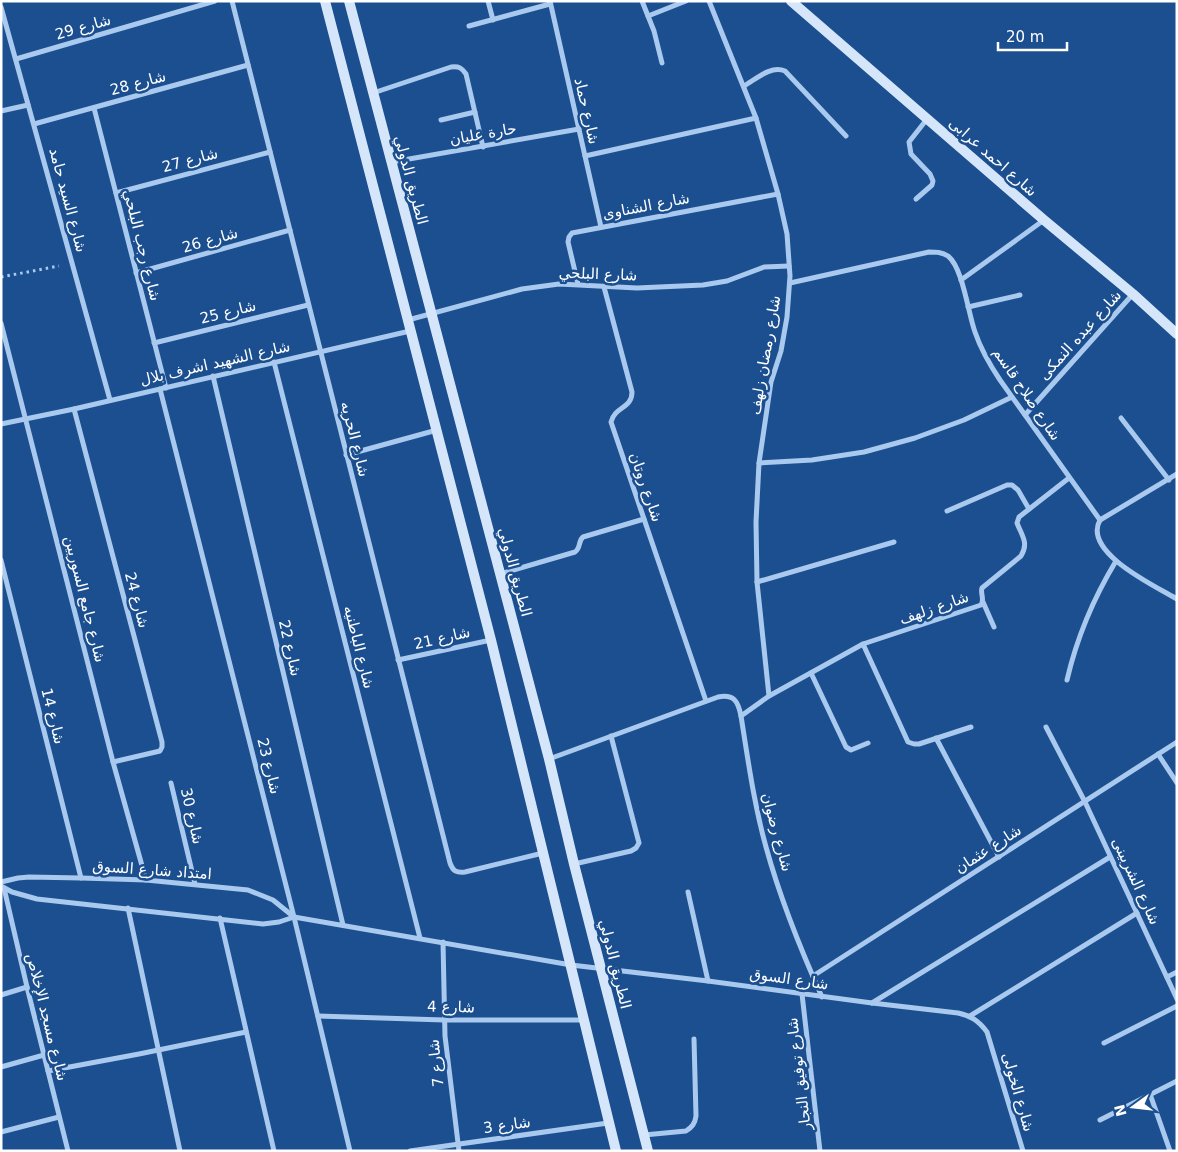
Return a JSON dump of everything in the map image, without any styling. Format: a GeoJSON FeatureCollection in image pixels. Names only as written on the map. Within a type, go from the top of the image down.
{"type":"FeatureCollection","features":[{"type":"Feature","properties":{"kind":"street","name":"شارع 29"},"geometry":{"type":"LineString","coordinates":[[16,59],[215,1]]}},
{"type":"Feature","properties":{"kind":"street","name":"شارع الحريه"},"geometry":{"type":"LineString","coordinates":[[232,1],[452,870],[458,873],[465,872],[544,853]]}},
{"type":"Feature","properties":{"kind":"street"},"geometry":{"type":"LineString","coordinates":[[324,1],[491,640],[616,1151]]}},
{"type":"Feature","properties":{"kind":"street","name":"الطريق الدولي"},"geometry":{"type":"LineString","coordinates":[[349,1],[549,759],[648,1151]]}},
{"type":"Feature","properties":{"kind":"street"},"geometry":{"type":"LineString","coordinates":[[488,1],[493,20]]}},
{"type":"Feature","properties":{"kind":"street"},"geometry":{"type":"LineString","coordinates":[[642,1],[662,63]]}},
{"type":"Feature","properties":{"kind":"street"},"geometry":{"type":"LineString","coordinates":[[648,16],[686,1]]}},
{"type":"Feature","properties":{"kind":"street","name":"شارع رمضان زلهف"},"geometry":{"type":"LineString","coordinates":[[709,1],[756,118],[778,194],[787,234],[790,283],[787,317],[781,351],[772,382],[759,463],[756,522],[757,582],[769,696]]}},
{"type":"Feature","properties":{"kind":"street","name":"شارع احمد عرابى"},"geometry":{"type":"LineString","coordinates":[[791,1],[1044,220],[1133,294],[1177,334]]}},
{"type":"Feature","properties":{"kind":"street"},"geometry":{"type":"LineString","coordinates":[[469,26],[550,2]]}},
{"type":"Feature","properties":{"kind":"street","name":"شارع حماد"},"geometry":{"type":"LineString","coordinates":[[550,2],[601,227]]}},
{"type":"Feature","properties":{"kind":"street","name":"شارع السيد حامد"},"geometry":{"type":"LineString","coordinates":[[1,7],[110,400]]}},
{"type":"Feature","properties":{"kind":"street","name":"شارع 28"},"geometry":{"type":"LineString","coordinates":[[34,124],[248,65]]}},
{"type":"Feature","properties":{"kind":"street"},"geometry":{"type":"LineString","coordinates":[[373,93],[458,66],[466,74],[483,147]]}},
{"type":"Feature","properties":{"kind":"street"},"geometry":{"type":"LineString","coordinates":[[744,86],[773,69],[779,68],[785,71],[846,136]]}},
{"type":"Feature","properties":{"kind":"street"},"geometry":{"type":"LineString","coordinates":[[1,111],[28,105]]}},
{"type":"Feature","properties":{"kind":"street","name":"شارع رجب البلحي"},"geometry":{"type":"LineString","coordinates":[[94,108],[154,343],[163,388]]}},
{"type":"Feature","properties":{"kind":"street"},"geometry":{"type":"LineString","coordinates":[[442,120],[475,112]]}},
{"type":"Feature","properties":{"kind":"street"},"geometry":{"type":"LineString","coordinates":[[585,156],[756,118]]}},
{"type":"Feature","properties":{"kind":"street"},"geometry":{"type":"LineString","coordinates":[[916,199],[932,185],[932,181],[930,174],[911,154],[909,142],[927,119]]}},
{"type":"Feature","properties":{"kind":"street","name":"حارة عليان"},"geometry":{"type":"LineString","coordinates":[[391,162],[579,130]]}},
{"type":"Feature","properties":{"kind":"street","name":"شارع 27"},"geometry":{"type":"LineString","coordinates":[[116,193],[270,152]]}},
{"type":"Feature","properties":{"kind":"street","name":"شارع الشناوى"},"geometry":{"type":"LineString","coordinates":[[578,284],[568,242],[572,233],[778,194]]}},
{"type":"Feature","properties":{"kind":"street"},"geometry":{"type":"LineString","coordinates":[[962,280],[1044,220]]}},
{"type":"Feature","properties":{"kind":"street","name":"شارع 26"},"geometry":{"type":"LineString","coordinates":[[136,273],[290,230]]}},
{"type":"Feature","properties":{"kind":"street","name":"شارع صلاح قاسم"},"geometry":{"type":"LineString","coordinates":[[790,283],[929,252],[940,252],[948,256],[955,265],[962,280],[975,333],[986,358],[1100,520]]}},
{"type":"Feature","properties":{"kind":"street","name":"شارع البلحي"},"geometry":{"type":"LineString","coordinates":[[408,320],[522,289],[541,286],[578,284],[637,288],[703,285],[727,281],[764,267],[789,266]]}},
{"type":"Feature","properties":{"kind":"street","name":"شارع روتان"},"geometry":{"type":"LineString","coordinates":[[604,286],[632,392],[630,403],[613,415],[611,422],[706,701]]}},
{"type":"Feature","properties":{"kind":"street","name":"شارع عبده النمكى"},"geometry":{"type":"LineString","coordinates":[[1025,415],[1133,294]]}},
{"type":"Feature","properties":{"kind":"street"},"geometry":{"type":"LineString","coordinates":[[968,307],[1020,295]]}},
{"type":"Feature","properties":{"kind":"street","name":"شارع 25"},"geometry":{"type":"LineString","coordinates":[[154,343],[308,305]]}},
{"type":"Feature","properties":{"kind":"street","name":"شارع جامع السوريين"},"geometry":{"type":"LineString","coordinates":[[1,323],[113,762],[146,880]]}},
{"type":"Feature","properties":{"kind":"street","name":"شارع الشهيد اشرف بلال"},"geometry":{"type":"LineString","coordinates":[[1,424],[74,409],[410,331]]}},
{"type":"Feature","properties":{"kind":"street","name":"شارع الباطنيه"},"geometry":{"type":"LineString","coordinates":[[274,362],[420,938]]}},
{"type":"Feature","properties":{"kind":"street","name":"شارع 22"},"geometry":{"type":"LineString","coordinates":[[213,376],[342,926]]}},
{"type":"Feature","properties":{"kind":"street","name":"شارع 23"},"geometry":{"type":"LineString","coordinates":[[163,388],[350,1151]]}},
{"type":"Feature","properties":{"kind":"street"},"geometry":{"type":"LineString","coordinates":[[759,463],[812,460],[864,452],[898,443],[964,420],[1012,397]]}},
{"type":"Feature","properties":{"kind":"street","name":"شارع 24"},"geometry":{"type":"LineString","coordinates":[[74,409],[162,742],[160,751],[113,762]]}},
{"type":"Feature","properties":{"kind":"street"},"geometry":{"type":"LineString","coordinates":[[1121,418],[1169,480]]}},
{"type":"Feature","properties":{"kind":"street"},"geometry":{"type":"LineString","coordinates":[[346,455],[437,430]]}},
{"type":"Feature","properties":{"kind":"street"},"geometry":{"type":"LineString","coordinates":[[1177,474],[1100,520],[1096,526],[1098,539],[1116,562],[1177,599]]}},
{"type":"Feature","properties":{"kind":"street","name":"شارع زلهف"},"geometry":{"type":"LineString","coordinates":[[741,716],[769,696],[863,644],[978,606],[983,602],[982,588],[1021,556],[1024,551],[1025,540],[1018,527],[1017,520],[1069,478]]}},
{"type":"Feature","properties":{"kind":"street"},"geometry":{"type":"LineString","coordinates":[[947,511],[1012,484],[1018,490],[1029,509]]}},
{"type":"Feature","properties":{"kind":"street"},"geometry":{"type":"LineString","coordinates":[[500,574],[575,552],[579,548],[580,540],[583,537],[644,519]]}},
{"type":"Feature","properties":{"kind":"street"},"geometry":{"type":"LineString","coordinates":[[757,582],[894,542]]}},
{"type":"Feature","properties":{"kind":"street","name":"شارع 14"},"geometry":{"type":"LineString","coordinates":[[1,560],[81,878]]}},
{"type":"Feature","properties":{"kind":"street"},"geometry":{"type":"LineString","coordinates":[[1067,680],[1079,634],[1090,609],[1116,562]]}},
{"type":"Feature","properties":{"kind":"street"},"geometry":{"type":"LineString","coordinates":[[983,602],[994,627]]}},
{"type":"Feature","properties":{"kind":"street","name":"شارع 21"},"geometry":{"type":"LineString","coordinates":[[398,660],[491,640]]}},
{"type":"Feature","properties":{"kind":"street"},"geometry":{"type":"LineString","coordinates":[[863,644],[908,742],[919,744],[971,727]]}},
{"type":"Feature","properties":{"kind":"street"},"geometry":{"type":"LineString","coordinates":[[811,673],[846,748],[851,750],[868,743]]}},
{"type":"Feature","properties":{"kind":"street","name":"شارع رضوان"},"geometry":{"type":"LineString","coordinates":[[706,701],[726,696],[734,698],[738,705],[766,846],[786,908],[822,997]]}},
{"type":"Feature","properties":{"kind":"street"},"geometry":{"type":"LineString","coordinates":[[549,759],[706,701]]}},
{"type":"Feature","properties":{"kind":"street","name":"شارع الشربينى"},"geometry":{"type":"LineString","coordinates":[[1046,727],[1085,802],[1177,999]]}},
{"type":"Feature","properties":{"kind":"street"},"geometry":{"type":"LineString","coordinates":[[574,864],[631,851],[636,848],[638,843],[611,736]]}},
{"type":"Feature","properties":{"kind":"street"},"geometry":{"type":"LineString","coordinates":[[936,738],[999,857]]}},
{"type":"Feature","properties":{"kind":"street","name":"شارع عثمان"},"geometry":{"type":"LineString","coordinates":[[813,976],[1177,742]]}},
{"type":"Feature","properties":{"kind":"street"},"geometry":{"type":"LineString","coordinates":[[1158,754],[1177,783]]}},
{"type":"Feature","properties":{"kind":"street","name":"شارع 30"},"geometry":{"type":"LineString","coordinates":[[171,783],[195,884]]}},
{"type":"Feature","properties":{"kind":"street"},"geometry":{"type":"LineString","coordinates":[[872,1003],[1110,857]]}},
{"type":"Feature","properties":{"kind":"street","name":"امتداد شارع السوق"},"geometry":{"type":"LineString","coordinates":[[1,882],[29,877],[146,880],[248,890],[279,903],[294,917]]}},
{"type":"Feature","properties":{"kind":"street","name":"امتداد شارع السوق"},"geometry":{"type":"LineString","coordinates":[[3,887],[37,899],[263,924],[279,922],[294,917],[571,965]]}},
{"type":"Feature","properties":{"kind":"street","name":"شارع مسجد الإخلاص"},"geometry":{"type":"LineString","coordinates":[[3,887],[68,1151]]}},
{"type":"Feature","properties":{"kind":"street"},"geometry":{"type":"LineString","coordinates":[[688,892],[708,981]]}},
{"type":"Feature","properties":{"kind":"street"},"geometry":{"type":"LineString","coordinates":[[128,908],[180,1151]]}},
{"type":"Feature","properties":{"kind":"street"},"geometry":{"type":"LineString","coordinates":[[970,1016],[1137,913]]}},
{"type":"Feature","properties":{"kind":"street"},"geometry":{"type":"LineString","coordinates":[[220,918],[274,1151]]}},
{"type":"Feature","properties":{"kind":"street","name":"شارع 7"},"geometry":{"type":"LineString","coordinates":[[443,942],[444,1020],[458,1148]]}},
{"type":"Feature","properties":{"kind":"street","name":"شارع السوق"},"geometry":{"type":"LineString","coordinates":[[571,965],[970,1016]]}},
{"type":"Feature","properties":{"kind":"street"},"geometry":{"type":"LineString","coordinates":[[1167,977],[1177,972]]}},
{"type":"Feature","properties":{"kind":"street"},"geometry":{"type":"LineString","coordinates":[[1,995],[27,987]]}},
{"type":"Feature","properties":{"kind":"street","name":"شارع توفيق النجار"},"geometry":{"type":"LineString","coordinates":[[802,994],[820,1151]]}},
{"type":"Feature","properties":{"kind":"street"},"geometry":{"type":"LineString","coordinates":[[1104,1042],[1177,1006]]}},
{"type":"Feature","properties":{"kind":"street","name":"شارع 4"},"geometry":{"type":"LineString","coordinates":[[318,1016],[444,1020],[584,1020]]}},
{"type":"Feature","properties":{"kind":"street","name":"شارع الخولى"},"geometry":{"type":"LineString","coordinates":[[970,1016],[980,1022],[987,1032],[1023,1151]]}},
{"type":"Feature","properties":{"kind":"street"},"geometry":{"type":"LineString","coordinates":[[48,1071],[246,1032]]}},
{"type":"Feature","properties":{"kind":"street"},"geometry":{"type":"LineString","coordinates":[[644,1135],[686,1131],[695,1123],[694,1039]]}},
{"type":"Feature","properties":{"kind":"street"},"geometry":{"type":"LineString","coordinates":[[1,1067],[44,1055]]}},
{"type":"Feature","properties":{"kind":"street"},"geometry":{"type":"LineString","coordinates":[[1100,1120],[1177,1081]]}},
{"type":"Feature","properties":{"kind":"street"},"geometry":{"type":"LineString","coordinates":[[1150,1094],[1170,1151]]}},
{"type":"Feature","properties":{"kind":"street"},"geometry":{"type":"LineString","coordinates":[[1,1132],[59,1117]]}},
{"type":"Feature","properties":{"kind":"street","name":"شارع 3"},"geometry":{"type":"LineString","coordinates":[[410,1151],[458,1148],[608,1124]]}},
{"type":"Feature","properties":{"kind":"path"},"geometry":{"type":"LineString","coordinates":[[1,277],[72,263]]}}]}
